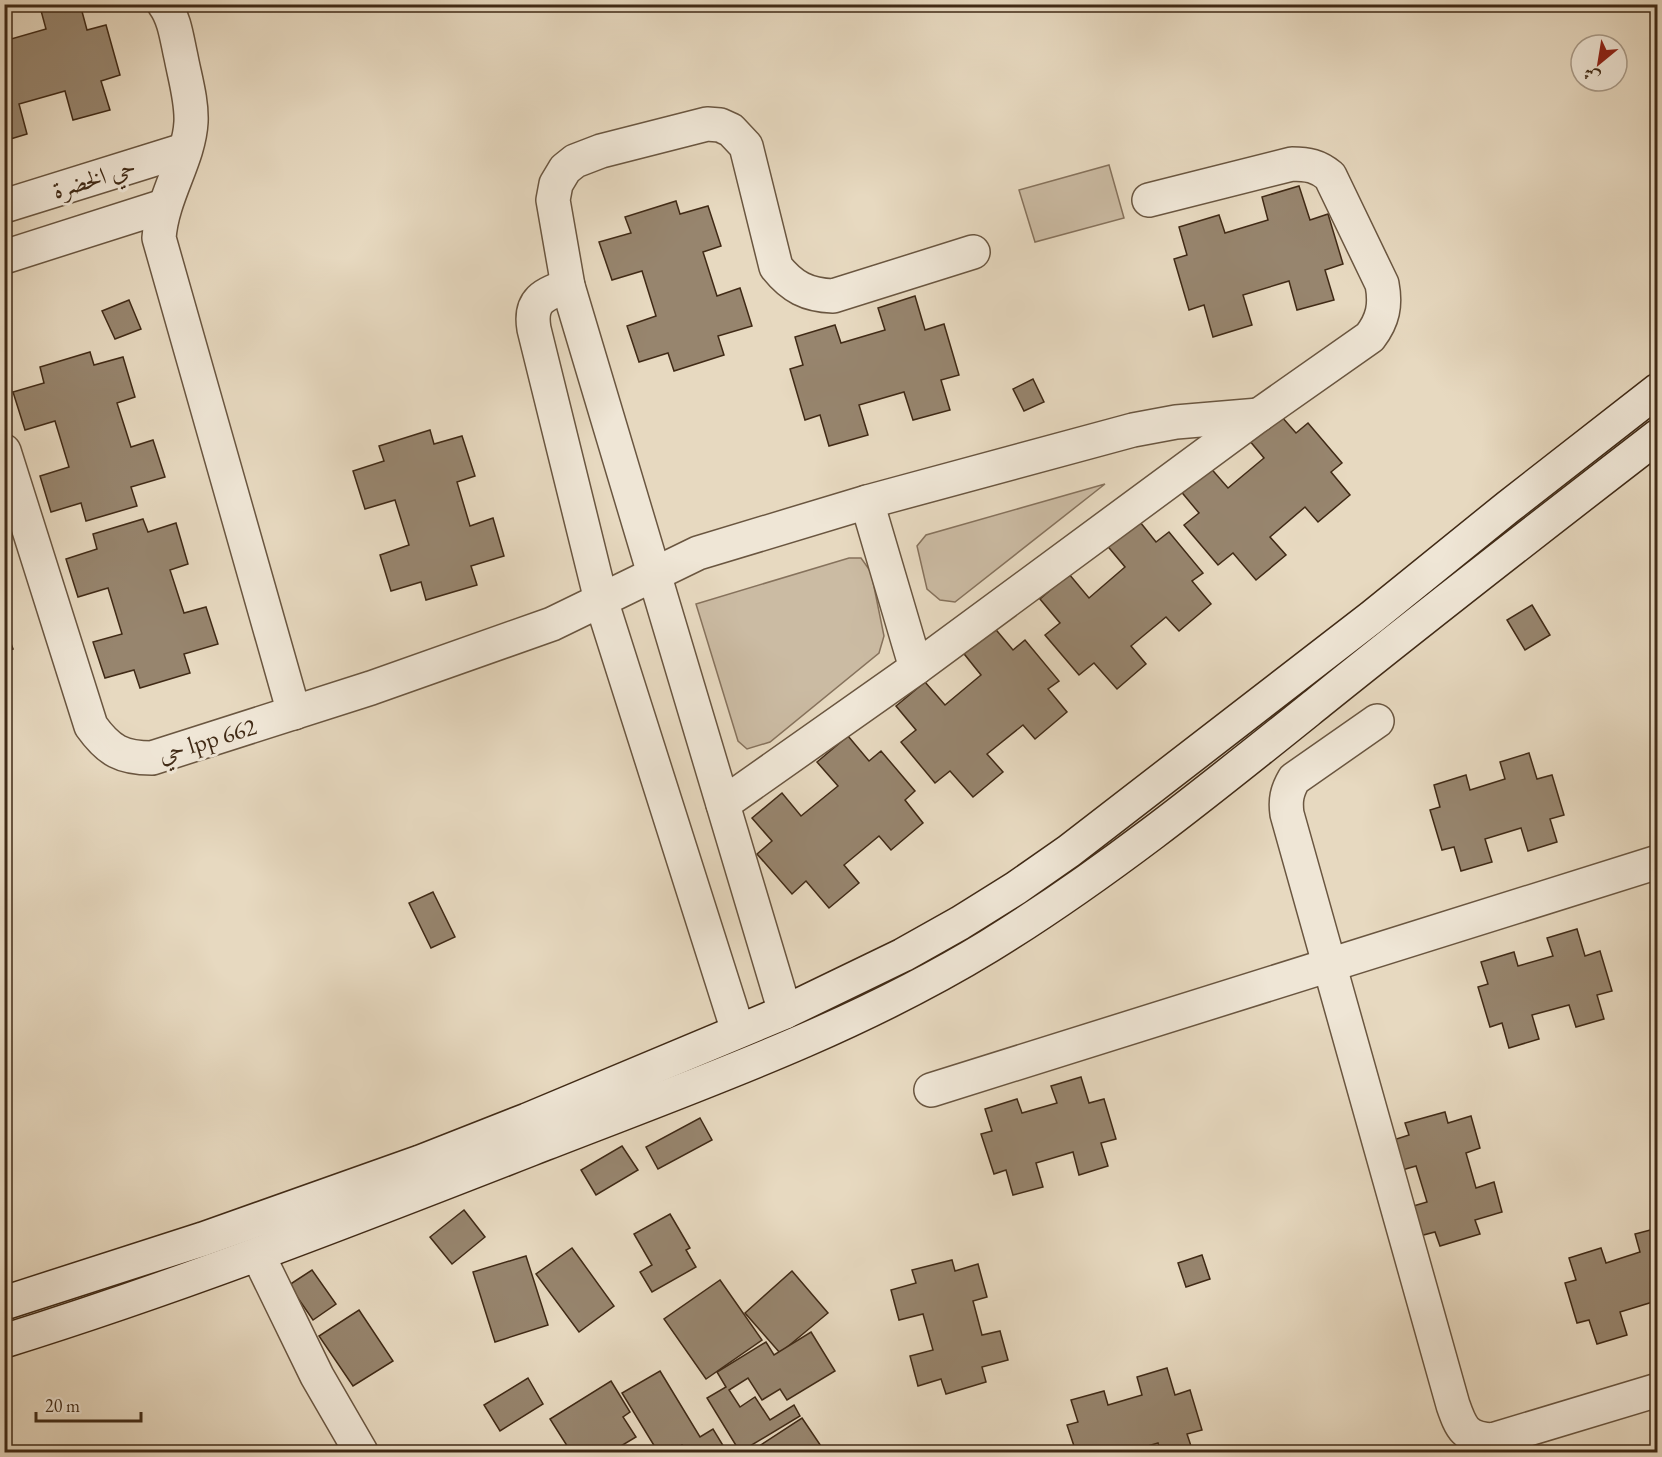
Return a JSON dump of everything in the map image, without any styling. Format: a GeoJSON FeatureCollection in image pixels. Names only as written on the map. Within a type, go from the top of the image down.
{"type":"FeatureCollection","features":[{"type":"Feature","properties":{"kind":"street"},"geometry":{"type":"LineString","coordinates":[[164,4],[169,10],[175,31],[191,114],[184,150],[160,221],[159,238],[294,713]]}},
{"type":"Feature","properties":{"kind":"street"},"geometry":{"type":"LineString","coordinates":[[785,1012],[568,286],[553,200],[556,184],[565,169],[575,160],[601,151],[707,124],[720,125],[731,130],[746,146],[776,267],[787,281],[801,290],[817,295],[832,296],[973,252]]}},
{"type":"Feature","properties":{"kind":"street","name":"حي الخضرة"},"geometry":{"type":"LineString","coordinates":[[4,206],[184,150]]}},
{"type":"Feature","properties":{"kind":"street"},"geometry":{"type":"LineString","coordinates":[[723,804],[916,668],[1259,415],[1370,337],[1378,326],[1384,312],[1385,298],[1382,284],[1330,176],[1320,168],[1306,164],[1292,164],[1149,200]]}},
{"type":"Feature","properties":{"kind":"street"},"geometry":{"type":"LineString","coordinates":[[4,257],[164,206]]}},
{"type":"Feature","properties":{"kind":"street"},"geometry":{"type":"LineString","coordinates":[[568,286],[545,294],[533,310],[532,320],[602,600],[738,1031]]}},
{"type":"Feature","properties":{"kind":"street"},"geometry":{"type":"LineString","coordinates":[[4,1303],[203,1239],[409,1166],[537,1116],[785,1012],[894,960],[960,923],[1069,851],[1372,617],[1658,390]]}},
{"type":"Feature","properties":{"kind":"street","name":"حي lpp 662"},"geometry":{"type":"LineString","coordinates":[[4,451],[91,726],[101,741],[116,752],[134,758],[152,758],[371,688],[552,624],[698,554],[867,502],[1133,430],[1165,424],[1259,415]]}},
{"type":"Feature","properties":{"kind":"street"},"geometry":{"type":"LineString","coordinates":[[4,1341],[258,1255],[731,1072],[895,998],[984,949],[1040,914],[1151,837],[1658,435]]}},
{"type":"Feature","properties":{"kind":"street"},"geometry":{"type":"LineString","coordinates":[[867,502],[916,668]]}},
{"type":"Feature","properties":{"kind":"street"},"geometry":{"type":"LineString","coordinates":[[1377,721],[1294,779],[1288,790],[1287,814],[1461,1427],[1469,1435],[1492,1440],[1658,1390]]}},
{"type":"Feature","properties":{"kind":"street"},"geometry":{"type":"LineString","coordinates":[[931,1090],[1658,862]]}},
{"type":"Feature","properties":{"kind":"street"},"geometry":{"type":"LineString","coordinates":[[258,1255],[317,1377],[361,1452]]}},
{"type":"Feature","properties":{"kind":"shaded area"},"geometry":{"type":"Polygon","coordinates":[[[1109,165],[1124,218],[1035,242],[1019,190],[1109,165]]]}},
{"type":"Feature","properties":{"kind":"shaded area"},"geometry":{"type":"Polygon","coordinates":[[[1105,484],[955,602],[940,600],[927,589],[917,546],[926,535],[1105,484]]]}},
{"type":"Feature","properties":{"kind":"shaded area"},"geometry":{"type":"Polygon","coordinates":[[[849,558],[861,558],[871,572],[884,636],[879,653],[770,742],[747,749],[738,741],[696,604],[849,558]]]}},
{"type":"Feature","properties":{"kind":"building"},"geometry":{"type":"Polygon","coordinates":[[[47,4],[80,4],[87,30],[106,25],[120,75],[101,81],[110,110],[73,120],[65,91],[19,104],[27,134],[4,141],[4,41],[46,29],[40,7],[47,4]]]}},
{"type":"Feature","properties":{"kind":"building"},"geometry":{"type":"Polygon","coordinates":[[[1299,186],[1310,220],[1328,214],[1343,264],[1325,270],[1334,300],[1297,310],[1289,281],[1243,295],[1252,325],[1213,337],[1204,305],[1189,310],[1174,259],[1187,255],[1179,227],[1219,215],[1225,233],[1268,220],[1262,197],[1299,186]]]}},
{"type":"Feature","properties":{"kind":"building"},"geometry":{"type":"Polygon","coordinates":[[[676,201],[680,214],[708,206],[721,246],[703,252],[717,296],[740,288],[752,326],[718,336],[724,355],[674,371],[668,353],[639,362],[627,326],[656,316],[642,271],[612,280],[599,242],[631,233],[625,217],[676,201]]]}},
{"type":"Feature","properties":{"kind":"building"},"geometry":{"type":"Polygon","coordinates":[[[915,296],[925,330],[944,324],[959,375],[941,380],[950,410],[913,420],[904,392],[859,405],[868,435],[829,446],[820,415],[805,420],[790,369],[803,365],[795,337],[835,325],[841,343],[885,330],[878,308],[915,296]]]}},
{"type":"Feature","properties":{"kind":"building"},"geometry":{"type":"Polygon","coordinates":[[[129,300],[141,329],[115,339],[102,311],[129,300]]]}},
{"type":"Feature","properties":{"kind":"building"},"geometry":{"type":"Polygon","coordinates":[[[90,352],[94,365],[123,357],[135,397],[117,403],[131,447],[153,440],[165,477],[131,487],[137,506],[86,521],[81,503],[51,512],[40,476],[69,467],[55,421],[25,430],[13,392],[44,383],[40,367],[90,352]]]}},
{"type":"Feature","properties":{"kind":"building"},"geometry":{"type":"Polygon","coordinates":[[[1033,379],[1044,402],[1024,411],[1013,389],[1033,379]]]}},
{"type":"Feature","properties":{"kind":"building"},"geometry":{"type":"Polygon","coordinates":[[[1274,408],[1296,433],[1308,423],[1342,463],[1331,472],[1350,495],[1318,522],[1305,507],[1270,537],[1286,555],[1256,580],[1233,553],[1218,565],[1184,525],[1199,513],[1179,489],[1208,465],[1228,488],[1264,458],[1244,434],[1274,408]]]}},
{"type":"Feature","properties":{"kind":"building"},"geometry":{"type":"Polygon","coordinates":[[[430,430],[434,444],[462,436],[475,476],[457,482],[470,526],[493,518],[504,556],[471,566],[477,585],[426,600],[421,582],[391,591],[380,555],[409,545],[395,500],[365,509],[353,471],[384,461],[379,446],[430,430]]]}},
{"type":"Feature","properties":{"kind":"building"},"geometry":{"type":"Polygon","coordinates":[[[1136,517],[1156,542],[1169,532],[1203,573],[1192,581],[1211,604],[1179,631],[1166,617],[1131,646],[1146,664],[1117,689],[1094,663],[1079,675],[1045,635],[1060,623],[1040,599],[1069,574],[1089,598],[1125,567],[1105,543],[1136,517]]]}},
{"type":"Feature","properties":{"kind":"building"},"geometry":{"type":"Polygon","coordinates":[[[143,519],[148,532],[176,523],[188,564],[170,570],[184,613],[206,607],[218,644],[184,654],[190,673],[140,688],[134,670],[105,678],[93,642],[122,634],[108,588],[78,597],[66,559],[97,549],[93,534],[143,519]]]}},
{"type":"Feature","properties":{"kind":"building"},"geometry":{"type":"Polygon","coordinates":[[[1532,605],[1550,635],[1525,650],[1507,620],[1532,605]]]}},
{"type":"Feature","properties":{"kind":"building"},"geometry":{"type":"Polygon","coordinates":[[[4,624],[13,649],[4,652],[4,624]]]}},
{"type":"Feature","properties":{"kind":"building"},"geometry":{"type":"Polygon","coordinates":[[[992,625],[1013,650],[1025,640],[1059,681],[1048,689],[1067,712],[1035,739],[1023,725],[987,754],[1003,772],[973,797],[950,771],[935,783],[901,742],[916,730],[896,706],[925,682],[945,705],[981,675],[961,650],[992,625]]]}},
{"type":"Feature","properties":{"kind":"building"},"geometry":{"type":"Polygon","coordinates":[[[848,736],[869,761],[881,751],[915,791],[905,800],[923,823],[891,850],[879,836],[844,865],[859,883],[829,908],[806,881],[792,894],[757,854],[772,841],[752,818],[782,793],[801,816],[838,786],[817,762],[848,736]]]}},
{"type":"Feature","properties":{"kind":"building"},"geometry":{"type":"Polygon","coordinates":[[[1529,753],[1537,779],[1552,775],[1564,815],[1550,819],[1557,842],[1528,851],[1521,828],[1485,839],[1492,862],[1461,871],[1454,847],[1442,850],[1430,810],[1440,807],[1434,785],[1466,775],[1470,790],[1505,779],[1500,762],[1529,753]]]}},
{"type":"Feature","properties":{"kind":"building"},"geometry":{"type":"Polygon","coordinates":[[[433,892],[455,937],[431,948],[409,903],[433,892]]]}},
{"type":"Feature","properties":{"kind":"building"},"geometry":{"type":"Polygon","coordinates":[[[1577,929],[1585,956],[1600,951],[1612,991],[1597,995],[1604,1019],[1576,1027],[1569,1005],[1532,1015],[1539,1039],[1509,1048],[1502,1023],[1490,1027],[1478,987],[1488,984],[1481,962],[1514,952],[1518,966],[1553,956],[1547,938],[1577,929]]]}},
{"type":"Feature","properties":{"kind":"building"},"geometry":{"type":"Polygon","coordinates":[[[1081,1077],[1089,1103],[1104,1099],[1116,1139],[1101,1143],[1108,1166],[1079,1175],[1073,1152],[1036,1163],[1043,1187],[1013,1195],[1006,1170],[994,1174],[981,1134],[992,1131],[985,1109],[1017,1099],[1022,1113],[1057,1103],[1051,1086],[1081,1077]]]}},
{"type":"Feature","properties":{"kind":"building"},"geometry":{"type":"Polygon","coordinates":[[[1445,1112],[1448,1123],[1471,1116],[1480,1148],[1466,1153],[1476,1188],[1494,1182],[1502,1212],[1475,1220],[1480,1234],[1440,1246],[1435,1232],[1412,1238],[1403,1209],[1427,1202],[1416,1166],[1392,1173],[1384,1143],[1409,1135],[1405,1123],[1445,1112]]]}},
{"type":"Feature","properties":{"kind":"building"},"geometry":{"type":"Polygon","coordinates":[[[700,1118],[712,1140],[658,1169],[646,1147],[700,1118]]]}},
{"type":"Feature","properties":{"kind":"building"},"geometry":{"type":"Polygon","coordinates":[[[622,1146],[638,1170],[596,1195],[581,1170],[622,1146]]]}},
{"type":"Feature","properties":{"kind":"building"},"geometry":{"type":"Polygon","coordinates":[[[464,1210],[485,1237],[452,1264],[430,1237],[464,1210]]]}},
{"type":"Feature","properties":{"kind":"building"},"geometry":{"type":"Polygon","coordinates":[[[670,1214],[690,1248],[686,1250],[696,1267],[652,1292],[640,1272],[652,1265],[634,1234],[670,1214]]]}},
{"type":"Feature","properties":{"kind":"building"},"geometry":{"type":"Polygon","coordinates":[[[1658,1228],[1658,1306],[1656,1301],[1620,1312],[1627,1335],[1597,1344],[1589,1320],[1577,1323],[1565,1283],[1576,1280],[1569,1258],[1601,1248],[1606,1263],[1640,1252],[1635,1234],[1658,1228]]]}},
{"type":"Feature","properties":{"kind":"building"},"geometry":{"type":"Polygon","coordinates":[[[572,1248],[614,1306],[579,1332],[536,1274],[572,1248]]]}},
{"type":"Feature","properties":{"kind":"building"},"geometry":{"type":"Polygon","coordinates":[[[1202,1255],[1210,1279],[1186,1287],[1178,1263],[1202,1255]]]}},
{"type":"Feature","properties":{"kind":"building"},"geometry":{"type":"Polygon","coordinates":[[[526,1256],[548,1325],[495,1342],[473,1272],[526,1256]]]}},
{"type":"Feature","properties":{"kind":"building"},"geometry":{"type":"Polygon","coordinates":[[[952,1260],[955,1271],[978,1264],[987,1297],[973,1301],[982,1335],[1000,1331],[1008,1360],[982,1367],[986,1382],[946,1394],[941,1379],[918,1386],[910,1356],[933,1350],[923,1314],[899,1320],[891,1290],[916,1283],[912,1270],[952,1260]]]}},
{"type":"Feature","properties":{"kind":"building"},"geometry":{"type":"Polygon","coordinates":[[[312,1270],[336,1304],[313,1320],[289,1285],[312,1270]]]}},
{"type":"Feature","properties":{"kind":"building"},"geometry":{"type":"Polygon","coordinates":[[[792,1271],[828,1313],[780,1353],[745,1313],[792,1271]]]}},
{"type":"Feature","properties":{"kind":"building"},"geometry":{"type":"Polygon","coordinates":[[[720,1280],[762,1340],[706,1379],[664,1319],[720,1280]]]}},
{"type":"Feature","properties":{"kind":"building"},"geometry":{"type":"Polygon","coordinates":[[[359,1310],[393,1361],[353,1386],[319,1336],[359,1310]]]}},
{"type":"Feature","properties":{"kind":"building"},"geometry":{"type":"Polygon","coordinates":[[[811,1332],[835,1371],[787,1400],[780,1389],[762,1400],[748,1378],[729,1390],[740,1407],[755,1397],[770,1420],[794,1405],[800,1416],[740,1452],[707,1398],[726,1387],[717,1372],[766,1342],[774,1355],[811,1332]]]}},
{"type":"Feature","properties":{"kind":"building"},"geometry":{"type":"Polygon","coordinates":[[[1167,1368],[1175,1395],[1190,1390],[1202,1430],[1187,1434],[1193,1452],[1161,1452],[1158,1443],[1128,1452],[1076,1452],[1067,1425],[1078,1422],[1071,1400],[1104,1391],[1108,1405],[1142,1395],[1137,1377],[1167,1368]]]}},
{"type":"Feature","properties":{"kind":"building"},"geometry":{"type":"Polygon","coordinates":[[[660,1371],[700,1437],[713,1429],[727,1452],[687,1452],[682,1445],[670,1452],[658,1452],[622,1393],[660,1371]]]}},
{"type":"Feature","properties":{"kind":"building"},"geometry":{"type":"Polygon","coordinates":[[[528,1378],[543,1404],[500,1431],[484,1405],[528,1378]]]}},
{"type":"Feature","properties":{"kind":"building"},"geometry":{"type":"Polygon","coordinates":[[[611,1381],[630,1412],[623,1417],[636,1437],[611,1452],[571,1452],[550,1419],[611,1381]]]}},
{"type":"Feature","properties":{"kind":"building"},"geometry":{"type":"Polygon","coordinates":[[[802,1418],[825,1452],[750,1452],[802,1418]]]}}]}
